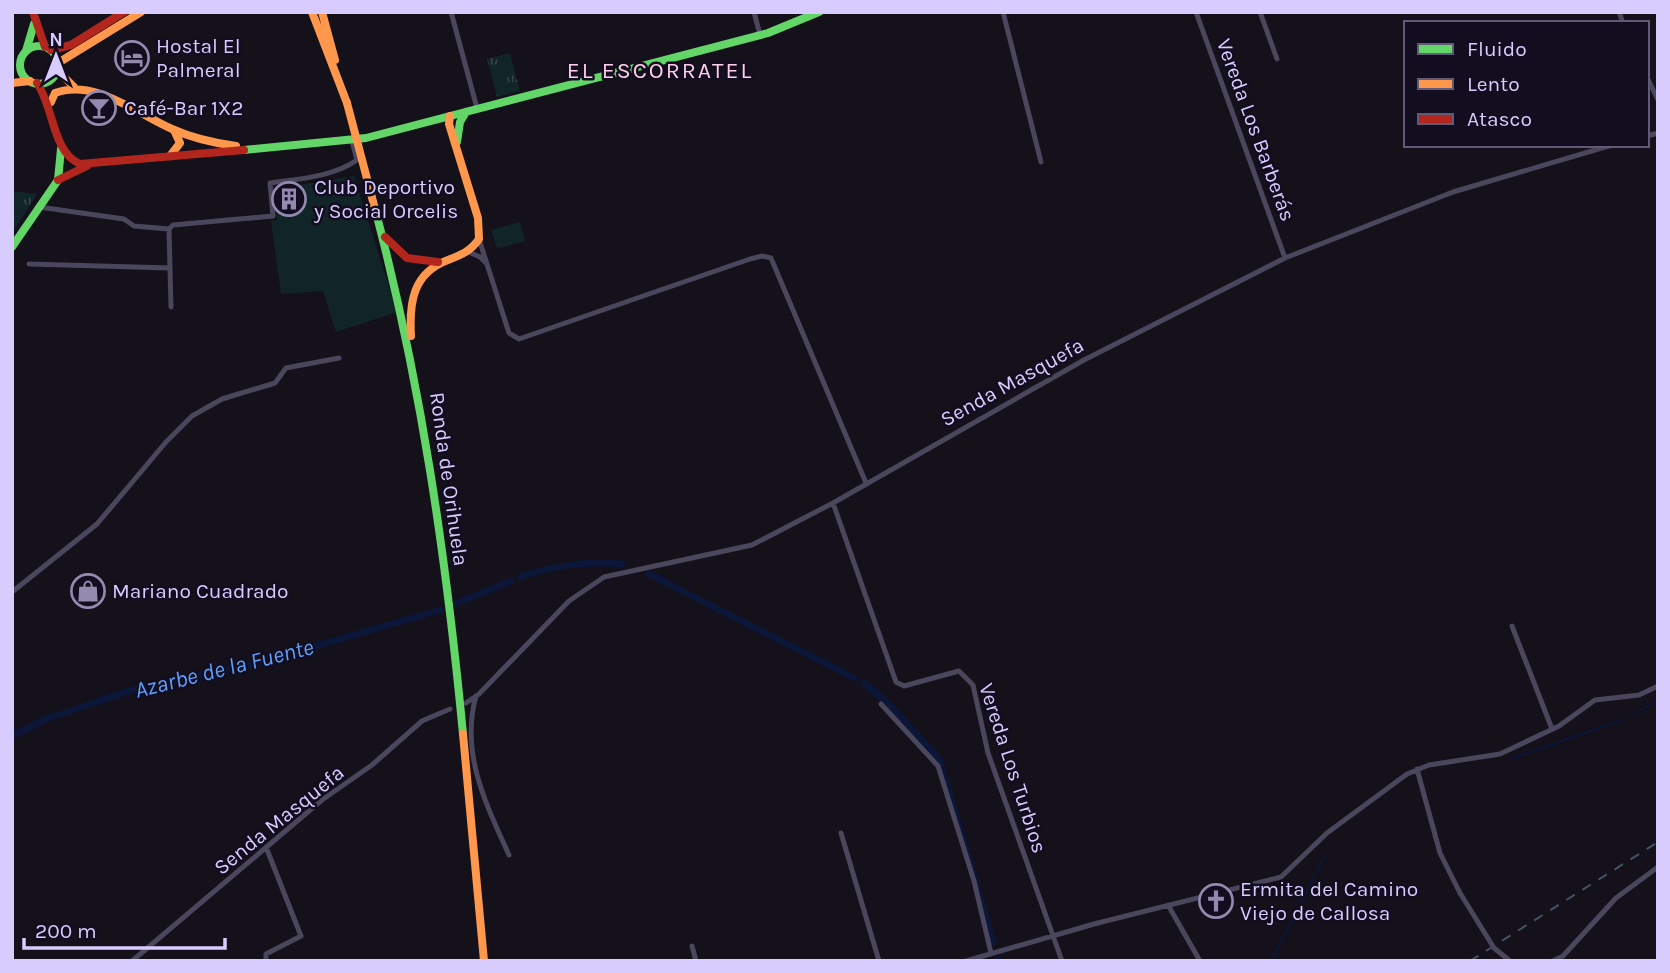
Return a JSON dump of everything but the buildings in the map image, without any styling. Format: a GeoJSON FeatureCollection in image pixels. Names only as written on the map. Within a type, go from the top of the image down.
{"type":"FeatureCollection","features":[{"type":"Feature","properties":{"kind":"main road"},"geometry":{"type":"LineString","coordinates":[[12,67],[35,47],[48,49],[71,45],[124,12]]}},
{"type":"Feature","properties":{"kind":"main road"},"geometry":{"type":"LineString","coordinates":[[12,83],[50,80],[57,66],[141,12]]}},
{"type":"Feature","properties":{"kind":"main road"},"geometry":{"type":"LineString","coordinates":[[312,12],[347,103]]}},
{"type":"Feature","properties":{"kind":"main road","name":"Ronda de Orihuela"},"geometry":{"type":"LineString","coordinates":[[324,12],[382,231],[428,441],[446,580],[484,961]]}},
{"type":"Feature","properties":{"kind":"main road"},"geometry":{"type":"LineString","coordinates":[[61,148],[69,160],[93,164],[253,147],[352,141],[760,35],[796,24],[819,12]]}},
{"type":"Feature","properties":{"kind":"main road"},"geometry":{"type":"LineString","coordinates":[[34,16],[57,66],[74,87],[103,96],[174,130],[229,145],[253,147]]}},
{"type":"Feature","properties":{"kind":"main road"},"geometry":{"type":"LineString","coordinates":[[12,247],[58,180],[61,148],[51,102],[23,74],[24,55],[34,16]]}},
{"type":"Feature","properties":{"kind":"main road"},"geometry":{"type":"LineString","coordinates":[[51,102],[55,93],[74,87]]}},
{"type":"Feature","properties":{"kind":"main road"},"geometry":{"type":"LineString","coordinates":[[457,142],[460,122],[466,111]]}},
{"type":"Feature","properties":{"kind":"main road"},"geometry":{"type":"LineString","coordinates":[[411,357],[409,302],[412,289],[428,269],[468,252],[479,239],[478,218],[457,142],[457,127],[450,116]]}},
{"type":"Feature","properties":{"kind":"main road"},"geometry":{"type":"LineString","coordinates":[[425,123],[446,126],[457,142]]}},
{"type":"Feature","properties":{"kind":"main road"},"geometry":{"type":"LineString","coordinates":[[170,156],[179,148],[180,143],[174,130]]}},
{"type":"Feature","properties":{"kind":"main road"},"geometry":{"type":"LineString","coordinates":[[58,180],[93,164]]}},
{"type":"Feature","properties":{"kind":"main road"},"geometry":{"type":"LineString","coordinates":[[382,231],[395,251],[410,262],[445,261]]}},
{"type":"Feature","properties":{"kind":"street"},"geometry":{"type":"LineString","coordinates":[[451,12],[477,108]]}},
{"type":"Feature","properties":{"kind":"street"},"geometry":{"type":"LineString","coordinates":[[754,12],[760,35]]}},
{"type":"Feature","properties":{"kind":"street"},"geometry":{"type":"LineString","coordinates":[[1003,12],[1041,162]]}},
{"type":"Feature","properties":{"kind":"street","name":"Vereda Los Barberás"},"geometry":{"type":"LineString","coordinates":[[1196,12],[1285,258]]}},
{"type":"Feature","properties":{"kind":"street"},"geometry":{"type":"LineString","coordinates":[[1260,12],[1277,59]]}},
{"type":"Feature","properties":{"kind":"street"},"geometry":{"type":"LineString","coordinates":[[1649,81],[1658,100]]}},
{"type":"Feature","properties":{"kind":"street"},"geometry":{"type":"LineString","coordinates":[[39,207],[124,219],[134,226],[169,229],[173,225],[273,216],[270,183],[348,166],[357,159],[352,141]]}},
{"type":"Feature","properties":{"kind":"street","name":"Senda Masquefa"},"geometry":{"type":"LineString","coordinates":[[466,703],[592,582],[620,572],[752,545],[833,503],[1072,367],[1285,258],[1453,192],[1605,147]]}},
{"type":"Feature","properties":{"kind":"street"},"geometry":{"type":"LineString","coordinates":[[169,229],[171,307]]}},
{"type":"Feature","properties":{"kind":"street"},"geometry":{"type":"LineString","coordinates":[[479,239],[509,333],[519,339],[750,259],[762,256],[771,258],[866,483]]}},
{"type":"Feature","properties":{"kind":"street"},"geometry":{"type":"LineString","coordinates":[[468,252],[480,257],[488,266]]}},
{"type":"Feature","properties":{"kind":"street"},"geometry":{"type":"LineString","coordinates":[[29,264],[170,268]]}},
{"type":"Feature","properties":{"kind":"street"},"geometry":{"type":"LineString","coordinates":[[12,592],[97,524],[166,442],[198,411],[241,391],[275,383],[286,368],[339,358]]}},
{"type":"Feature","properties":{"kind":"street","name":"Vereda Los Turbios"},"geometry":{"type":"LineString","coordinates":[[833,503],[896,682],[904,685],[959,671],[973,685],[988,753],[1062,961]]}},
{"type":"Feature","properties":{"kind":"street"},"geometry":{"type":"LineString","coordinates":[[1512,626],[1552,729]]}},
{"type":"Feature","properties":{"kind":"street"},"geometry":{"type":"LineString","coordinates":[[966,961],[1281,877],[1327,833],[1417,769],[1491,757],[1552,729],[1595,700],[1639,695],[1658,686]]}},
{"type":"Feature","properties":{"kind":"street"},"geometry":{"type":"LineString","coordinates":[[476,696],[471,715],[477,782],[509,855]]}},
{"type":"Feature","properties":{"kind":"street"},"geometry":{"type":"LineString","coordinates":[[881,704],[937,766],[974,881],[991,953]]}},
{"type":"Feature","properties":{"kind":"street","name":"Senda Masquefa"},"geometry":{"type":"LineString","coordinates":[[132,961],[322,800],[372,765],[422,721],[450,709]]}},
{"type":"Feature","properties":{"kind":"street"},"geometry":{"type":"LineString","coordinates":[[1417,769],[1440,853],[1460,893],[1494,948],[1510,961]]}},
{"type":"Feature","properties":{"kind":"street"},"geometry":{"type":"LineString","coordinates":[[841,833],[879,961]]}},
{"type":"Feature","properties":{"kind":"street"},"geometry":{"type":"LineString","coordinates":[[266,848],[302,936],[265,954],[266,961]]}},
{"type":"Feature","properties":{"kind":"street"},"geometry":{"type":"LineString","coordinates":[[1553,961],[1563,956],[1616,898],[1658,867]]}},
{"type":"Feature","properties":{"kind":"street"},"geometry":{"type":"LineString","coordinates":[[1168,905],[1200,961]]}},
{"type":"Feature","properties":{"kind":"street"},"geometry":{"type":"LineString","coordinates":[[692,946],[696,961]]}},
{"type":"Feature","properties":{"kind":"green space"},"geometry":{"type":"Polygon","coordinates":[[[510,53],[520,91],[497,97],[487,59],[510,53]]]}},
{"type":"Feature","properties":{"kind":"green space"},"geometry":{"type":"Polygon","coordinates":[[[354,176],[397,312],[336,332],[323,291],[281,294],[271,221],[277,220],[274,189],[354,176]]]}},
{"type":"Feature","properties":{"kind":"green space"},"geometry":{"type":"Polygon","coordinates":[[[12,191],[37,194],[12,233],[12,191]]]}},
{"type":"Feature","properties":{"kind":"green space"},"geometry":{"type":"Polygon","coordinates":[[[520,222],[525,241],[497,249],[491,230],[520,222]]]}},
{"type":"Feature","properties":{"kind":"waterway","name":"Azarbe de la Fuente"},"geometry":{"type":"LineString","coordinates":[[520,577],[570,565],[622,564]]}},
{"type":"Feature","properties":{"kind":"waterway","name":"Azarbe de la Fuente"},"geometry":{"type":"LineString","coordinates":[[649,574],[854,678]]}},
{"type":"Feature","properties":{"kind":"waterway","name":"Azarbe de la Fuente"},"geometry":{"type":"LineString","coordinates":[[457,603],[511,581]]}},
{"type":"Feature","properties":{"kind":"waterway","name":"Azarbe de la Fuente"},"geometry":{"type":"LineString","coordinates":[[12,736],[46,719],[138,688],[251,665],[440,610]]}},
{"type":"Feature","properties":{"kind":"waterway","name":"Azarbe de la Fuente"},"geometry":{"type":"LineString","coordinates":[[864,683],[887,702],[939,759],[993,942]]}},
{"type":"Feature","properties":{"kind":"waterway"},"geometry":{"type":"LineString","coordinates":[[1631,716],[1658,700]]}},
{"type":"Feature","properties":{"kind":"waterway"},"geometry":{"type":"LineString","coordinates":[[1510,759],[1619,721]]}},
{"type":"Feature","properties":{"kind":"waterway"},"geometry":{"type":"LineString","coordinates":[[1271,961],[1325,855]]}},
{"type":"Feature","properties":{"kind":"railway"},"geometry":{"type":"LineString","coordinates":[[1470,961],[1658,842]]}},
{"type":"Feature","properties":{"kind":"traffic: fast"},"geometry":{"type":"LineString","coordinates":[[244,150],[366,138],[768,33],[819,12]]}},
{"type":"Feature","properties":{"kind":"traffic: fast"},"geometry":{"type":"LineString","coordinates":[[26,51],[34,24]]}},
{"type":"Feature","properties":{"kind":"traffic: fast"},"geometry":{"type":"LineString","coordinates":[[39,46],[52,52],[58,65],[52,78],[39,84],[26,78],[20,65],[26,52],[39,46]]}},
{"type":"Feature","properties":{"kind":"traffic: fast"},"geometry":{"type":"LineString","coordinates":[[457,142],[460,122],[466,112]]}},
{"type":"Feature","properties":{"kind":"traffic: fast"},"geometry":{"type":"LineString","coordinates":[[12,247],[58,180],[61,149]]}},
{"type":"Feature","properties":{"kind":"traffic: fast"},"geometry":{"type":"LineString","coordinates":[[375,209],[419,404],[449,601],[463,734]]}},
{"type":"Feature","properties":{"kind":"traffic: slow"},"geometry":{"type":"LineString","coordinates":[[58,63],[141,12]]}},
{"type":"Feature","properties":{"kind":"traffic: slow"},"geometry":{"type":"LineString","coordinates":[[312,12],[347,103]]}},
{"type":"Feature","properties":{"kind":"traffic: slow"},"geometry":{"type":"LineString","coordinates":[[322,12],[335,60]]}},
{"type":"Feature","properties":{"kind":"traffic: slow"},"geometry":{"type":"LineString","coordinates":[[57,70],[74,87]]}},
{"type":"Feature","properties":{"kind":"traffic: slow"},"geometry":{"type":"LineString","coordinates":[[12,83],[30,81]]}},
{"type":"Feature","properties":{"kind":"traffic: slow"},"geometry":{"type":"LineString","coordinates":[[51,102],[55,93],[85,90],[115,100],[180,132],[203,140],[236,146]]}},
{"type":"Feature","properties":{"kind":"traffic: slow"},"geometry":{"type":"LineString","coordinates":[[347,103],[375,209]]}},
{"type":"Feature","properties":{"kind":"traffic: slow"},"geometry":{"type":"LineString","coordinates":[[411,336],[411,312],[420,281],[436,266],[473,247],[479,239],[478,218],[449,124],[450,116]]}},
{"type":"Feature","properties":{"kind":"traffic: slow"},"geometry":{"type":"LineString","coordinates":[[170,156],[180,143],[174,130]]}},
{"type":"Feature","properties":{"kind":"traffic: slow"},"geometry":{"type":"LineString","coordinates":[[463,734],[484,961]]}},
{"type":"Feature","properties":{"kind":"traffic: jam"},"geometry":{"type":"LineString","coordinates":[[33,12],[45,47]]}},
{"type":"Feature","properties":{"kind":"traffic: jam"},"geometry":{"type":"LineString","coordinates":[[51,50],[71,45],[124,12]]}},
{"type":"Feature","properties":{"kind":"traffic: jam"},"geometry":{"type":"LineString","coordinates":[[37,83],[64,150],[80,164],[244,150]]}},
{"type":"Feature","properties":{"kind":"traffic: jam"},"geometry":{"type":"LineString","coordinates":[[58,180],[87,166]]}},
{"type":"Feature","properties":{"kind":"traffic: jam"},"geometry":{"type":"LineString","coordinates":[[385,237],[407,258],[438,262]]}},
{"type":"Feature","properties":{"kind":"place","name":"Hostal El Palmeral"},"geometry":{"type":"Point","coordinates":[132,58]}},
{"type":"Feature","properties":{"kind":"place","name":"Café-Bar 1X2"},"geometry":{"type":"Point","coordinates":[99,108]}},
{"type":"Feature","properties":{"kind":"place","name":"Club Deportivo y Social Orcelis"},"geometry":{"type":"Point","coordinates":[289,199]}},
{"type":"Feature","properties":{"kind":"place","name":"Mariano Cuadrado"},"geometry":{"type":"Point","coordinates":[88,591]}},
{"type":"Feature","properties":{"kind":"place","name":"Ermita del Camino Viejo de Callosa"},"geometry":{"type":"Point","coordinates":[1216,901]}},
{"type":"Feature","properties":{"kind":"district","name":"EL ESCORRATEL"},"geometry":{"type":"Point","coordinates":[660,70]}}]}
